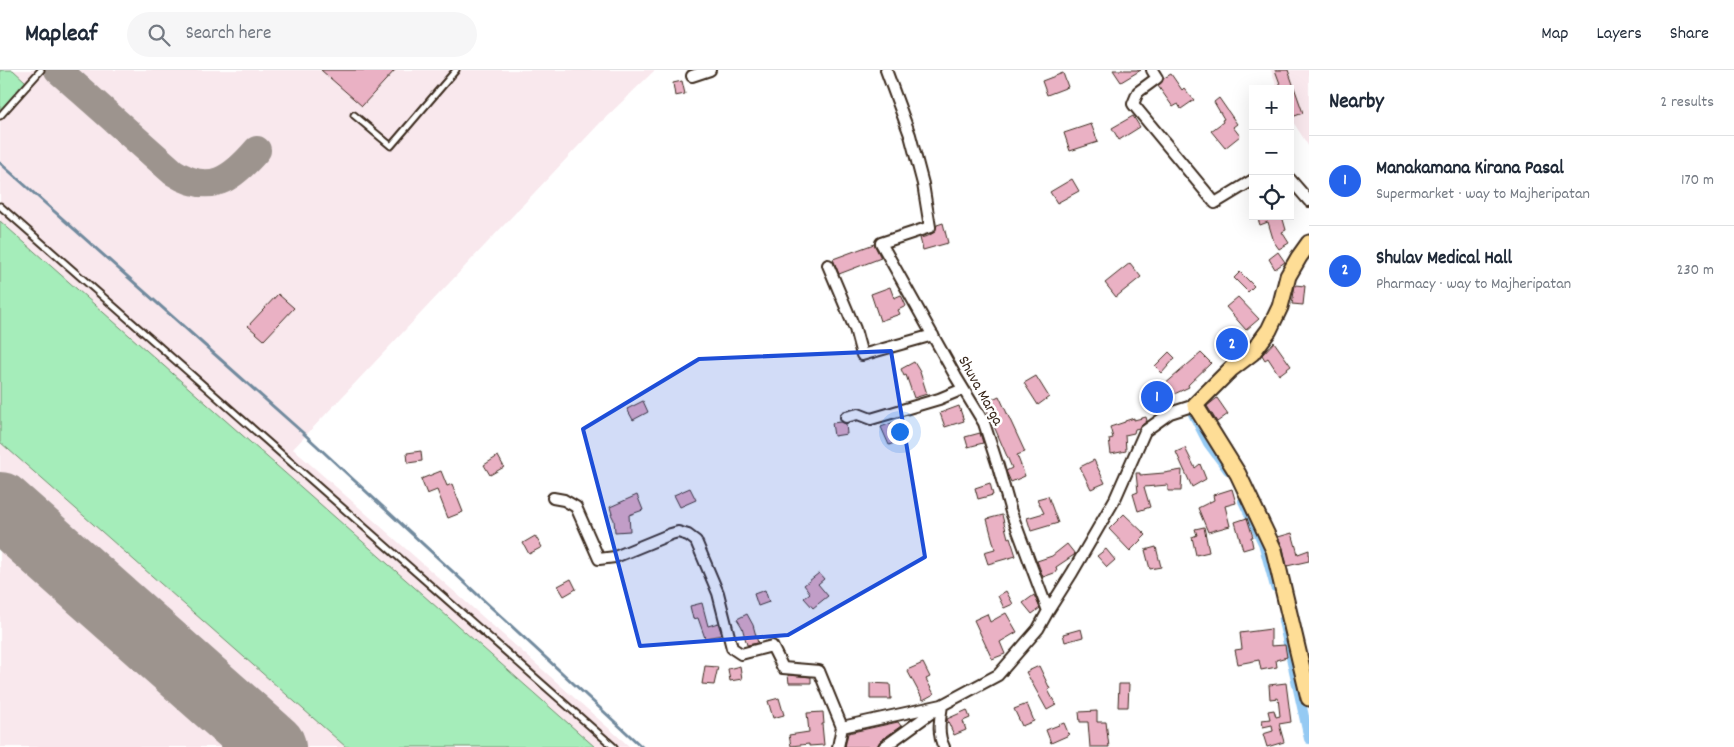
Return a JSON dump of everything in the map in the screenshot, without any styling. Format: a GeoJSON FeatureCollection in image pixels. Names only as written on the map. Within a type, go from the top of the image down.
{"type":"FeatureCollection","features":[{"type":"Feature","properties":{"kind":"main road"},"geometry":{"type":"LineString","coordinates":[[1309,243],[1288,276],[1280,307],[1269,330],[1252,353],[1231,369],[1195,405],[1238,474],[1274,550],[1309,698]]}},
{"type":"Feature","properties":{"kind":"street"},"geometry":{"type":"LineString","coordinates":[[692,76],[710,70]]}},
{"type":"Feature","properties":{"kind":"street","name":"Shuva Marga"},"geometry":{"type":"LineString","coordinates":[[886,70],[910,135],[924,184],[930,227],[881,243],[910,298],[984,423],[1011,512],[1048,611]]}},
{"type":"Feature","properties":{"kind":"street"},"geometry":{"type":"LineString","coordinates":[[1152,70],[1156,78],[1138,92],[1133,104],[1215,203],[1249,182]]}},
{"type":"Feature","properties":{"kind":"street"},"geometry":{"type":"LineString","coordinates":[[1294,184],[1309,201]]}},
{"type":"Feature","properties":{"kind":"street"},"geometry":{"type":"LineString","coordinates":[[828,265],[854,329],[862,355],[933,335]]}},
{"type":"Feature","properties":{"kind":"street"},"geometry":{"type":"LineString","coordinates":[[846,417],[858,414],[871,419],[939,399],[963,389]]}},
{"type":"Feature","properties":{"kind":"street"},"geometry":{"type":"LineString","coordinates":[[884,747],[942,705],[998,674],[1038,629],[1072,573],[1115,499],[1145,431],[1170,413],[1195,405]]}},
{"type":"Feature","properties":{"kind":"street"},"geometry":{"type":"LineString","coordinates":[[553,498],[564,500],[576,507],[599,560],[614,557],[678,532],[696,540],[718,593],[732,648],[741,654],[772,646],[783,668],[819,671],[842,727],[838,747]]}},
{"type":"Feature","properties":{"kind":"street"},"geometry":{"type":"LineString","coordinates":[[842,727],[942,705]]}},
{"type":"Feature","properties":{"kind":"street"},"geometry":{"type":"LineString","coordinates":[[942,705],[939,723],[941,743],[944,747]]}},
{"type":"Feature","properties":{"kind":"lane"},"geometry":{"type":"LineString","coordinates":[[0,116],[41,70]]}},
{"type":"Feature","properties":{"kind":"lane"},"geometry":{"type":"LineString","coordinates":[[354,114],[391,146],[456,70]]}},
{"type":"Feature","properties":{"kind":"lane"},"geometry":{"type":"LineString","coordinates":[[0,206],[614,747]]}},
{"type":"Feature","properties":{"kind":"highlighted area"},"geometry":{"type":"Polygon","coordinates":[[[891,351],[925,557],[788,635],[640,646],[583,429],[699,359],[891,351]]]}},
{"type":"Feature","properties":{"kind":"shaded area"},"geometry":{"type":"Polygon","coordinates":[[[0,70],[655,70],[600,123],[293,449],[630,747],[0,747],[0,70]]]}},
{"type":"Feature","properties":{"kind":"shaded area"},"geometry":{"type":"Polygon","coordinates":[[[1271,70],[1309,70],[1309,147],[1294,123],[1294,85],[1277,85],[1271,70]]]}},
{"type":"Feature","properties":{"kind":"green space"},"geometry":{"type":"Polygon","coordinates":[[[0,70],[13,70],[26,82],[0,111],[0,70]]]}},
{"type":"Feature","properties":{"kind":"green space"},"geometry":{"type":"Polygon","coordinates":[[[0,221],[595,747],[346,747],[0,442],[0,221]]]}},
{"type":"Feature","properties":{"kind":"building"},"geometry":{"type":"Polygon","coordinates":[[[321,70],[395,70],[362,106],[321,70]]]}},
{"type":"Feature","properties":{"kind":"building"},"geometry":{"type":"Polygon","coordinates":[[[1113,70],[1141,70],[1121,82],[1113,70]]]}},
{"type":"Feature","properties":{"kind":"building"},"geometry":{"type":"Polygon","coordinates":[[[1275,70],[1288,70],[1293,85],[1281,85],[1275,70]]]}},
{"type":"Feature","properties":{"kind":"building"},"geometry":{"type":"Polygon","coordinates":[[[1063,73],[1068,87],[1047,95],[1042,81],[1063,73]]]}},
{"type":"Feature","properties":{"kind":"building"},"geometry":{"type":"Polygon","coordinates":[[[1171,74],[1182,90],[1184,88],[1194,100],[1181,109],[1178,104],[1173,107],[1158,86],[1164,78],[1171,74]]]}},
{"type":"Feature","properties":{"kind":"building"},"geometry":{"type":"Polygon","coordinates":[[[682,81],[685,94],[675,96],[673,83],[682,81]]]}},
{"type":"Feature","properties":{"kind":"building"},"geometry":{"type":"Polygon","coordinates":[[[1294,87],[1303,113],[1294,116],[1294,87]]]}},
{"type":"Feature","properties":{"kind":"building"},"geometry":{"type":"Polygon","coordinates":[[[1219,98],[1237,124],[1233,127],[1240,136],[1225,148],[1211,131],[1223,122],[1222,120],[1224,119],[1214,102],[1219,98]]]}},
{"type":"Feature","properties":{"kind":"building"},"geometry":{"type":"Polygon","coordinates":[[[1133,116],[1140,127],[1119,140],[1112,128],[1133,116]]]}},
{"type":"Feature","properties":{"kind":"building"},"geometry":{"type":"Polygon","coordinates":[[[1091,124],[1098,142],[1070,151],[1064,133],[1091,124]]]}},
{"type":"Feature","properties":{"kind":"building"},"geometry":{"type":"Polygon","coordinates":[[[1072,179],[1079,191],[1057,203],[1050,192],[1072,179]]]}},
{"type":"Feature","properties":{"kind":"building"},"geometry":{"type":"Polygon","coordinates":[[[1258,220],[1283,220],[1286,230],[1282,232],[1289,243],[1279,249],[1274,242],[1268,222],[1260,225],[1258,220]]]}},
{"type":"Feature","properties":{"kind":"building"},"geometry":{"type":"Polygon","coordinates":[[[943,223],[948,243],[923,250],[920,238],[935,232],[937,225],[943,223]]]}},
{"type":"Feature","properties":{"kind":"building"},"geometry":{"type":"Polygon","coordinates":[[[874,244],[881,258],[839,274],[833,259],[874,244]]]}},
{"type":"Feature","properties":{"kind":"building"},"geometry":{"type":"Polygon","coordinates":[[[1278,252],[1285,262],[1275,269],[1269,259],[1278,252]]]}},
{"type":"Feature","properties":{"kind":"building"},"geometry":{"type":"Polygon","coordinates":[[[1130,263],[1141,277],[1116,297],[1105,283],[1130,263]]]}},
{"type":"Feature","properties":{"kind":"building"},"geometry":{"type":"Polygon","coordinates":[[[1240,272],[1254,286],[1248,292],[1234,278],[1240,272]]]}},
{"type":"Feature","properties":{"kind":"building"},"geometry":{"type":"Polygon","coordinates":[[[1295,285],[1305,286],[1303,305],[1292,304],[1295,285]]]}},
{"type":"Feature","properties":{"kind":"building"},"geometry":{"type":"Polygon","coordinates":[[[890,287],[894,298],[901,295],[906,306],[898,310],[900,314],[880,321],[871,294],[890,287]]]}},
{"type":"Feature","properties":{"kind":"building"},"geometry":{"type":"Polygon","coordinates":[[[278,294],[294,308],[264,340],[248,326],[278,294]]]}},
{"type":"Feature","properties":{"kind":"building"},"geometry":{"type":"Polygon","coordinates":[[[1238,297],[1259,319],[1246,330],[1226,307],[1238,297]]]}},
{"type":"Feature","properties":{"kind":"building"},"geometry":{"type":"Polygon","coordinates":[[[1274,342],[1291,366],[1279,375],[1268,358],[1265,360],[1262,355],[1274,342]]]}},
{"type":"Feature","properties":{"kind":"building"},"geometry":{"type":"Polygon","coordinates":[[[1169,352],[1175,358],[1162,373],[1155,366],[1169,352]]]}},
{"type":"Feature","properties":{"kind":"building"},"geometry":{"type":"Polygon","coordinates":[[[1201,353],[1211,363],[1188,385],[1189,387],[1166,398],[1169,402],[1156,409],[1149,398],[1201,353]]]}},
{"type":"Feature","properties":{"kind":"building"},"geometry":{"type":"Polygon","coordinates":[[[914,362],[920,372],[927,394],[914,398],[906,375],[904,376],[901,369],[914,362]]]}},
{"type":"Feature","properties":{"kind":"building"},"geometry":{"type":"Polygon","coordinates":[[[1036,376],[1049,397],[1038,405],[1024,383],[1036,376]]]}},
{"type":"Feature","properties":{"kind":"building"},"geometry":{"type":"Polygon","coordinates":[[[999,396],[1025,452],[1017,455],[1025,476],[1011,482],[1006,471],[1012,468],[984,403],[999,396]]]}},
{"type":"Feature","properties":{"kind":"building"},"geometry":{"type":"Polygon","coordinates":[[[1217,398],[1228,414],[1217,422],[1207,406],[1217,398]]]}},
{"type":"Feature","properties":{"kind":"building"},"geometry":{"type":"Polygon","coordinates":[[[643,401],[648,412],[633,420],[627,409],[643,401]]]}},
{"type":"Feature","properties":{"kind":"building"},"geometry":{"type":"Polygon","coordinates":[[[959,406],[964,421],[945,427],[940,413],[959,406]]]}},
{"type":"Feature","properties":{"kind":"building"},"geometry":{"type":"Polygon","coordinates":[[[1146,417],[1147,421],[1135,429],[1134,433],[1125,435],[1126,451],[1111,454],[1109,439],[1113,438],[1110,427],[1134,418],[1134,420],[1146,417]]]}},
{"type":"Feature","properties":{"kind":"building"},"geometry":{"type":"Polygon","coordinates":[[[841,422],[846,424],[847,434],[834,436],[832,423],[841,422]]]}},
{"type":"Feature","properties":{"kind":"building"},"geometry":{"type":"Polygon","coordinates":[[[894,422],[902,440],[889,445],[881,427],[894,422]]]}},
{"type":"Feature","properties":{"kind":"building"},"geometry":{"type":"Polygon","coordinates":[[[980,433],[983,443],[968,447],[965,437],[980,433]]]}},
{"type":"Feature","properties":{"kind":"building"},"geometry":{"type":"Polygon","coordinates":[[[1185,448],[1195,468],[1200,464],[1206,479],[1192,487],[1176,452],[1185,448]]]}},
{"type":"Feature","properties":{"kind":"building"},"geometry":{"type":"Polygon","coordinates":[[[421,451],[422,461],[408,463],[407,453],[421,451]]]}},
{"type":"Feature","properties":{"kind":"building"},"geometry":{"type":"Polygon","coordinates":[[[498,456],[504,467],[490,475],[484,465],[498,456]]]}},
{"type":"Feature","properties":{"kind":"building"},"geometry":{"type":"Polygon","coordinates":[[[1094,460],[1105,483],[1091,489],[1080,467],[1094,460]]]}},
{"type":"Feature","properties":{"kind":"building"},"geometry":{"type":"Polygon","coordinates":[[[1182,470],[1181,491],[1168,491],[1168,485],[1144,487],[1150,507],[1138,511],[1133,494],[1138,492],[1136,473],[1140,473],[1140,475],[1182,470]]]}},
{"type":"Feature","properties":{"kind":"building"},"geometry":{"type":"Polygon","coordinates":[[[441,471],[447,486],[452,484],[463,512],[448,518],[437,490],[427,494],[421,479],[441,471]]]}},
{"type":"Feature","properties":{"kind":"building"},"geometry":{"type":"Polygon","coordinates":[[[990,483],[993,495],[978,499],[975,488],[990,483]]]}},
{"type":"Feature","properties":{"kind":"building"},"geometry":{"type":"Polygon","coordinates":[[[690,488],[696,500],[680,507],[674,495],[690,488]]]}},
{"type":"Feature","properties":{"kind":"building"},"geometry":{"type":"Polygon","coordinates":[[[1232,489],[1236,503],[1225,506],[1230,526],[1208,532],[1198,508],[1214,500],[1213,495],[1232,489]]]}},
{"type":"Feature","properties":{"kind":"building"},"geometry":{"type":"Polygon","coordinates":[[[637,495],[643,510],[629,515],[630,531],[615,532],[610,507],[637,495]]]}},
{"type":"Feature","properties":{"kind":"building"},"geometry":{"type":"Polygon","coordinates":[[[1048,496],[1058,523],[1031,531],[1027,518],[1044,513],[1037,499],[1048,496]]]}},
{"type":"Feature","properties":{"kind":"building"},"geometry":{"type":"Polygon","coordinates":[[[1124,514],[1146,535],[1130,551],[1109,529],[1124,514]]]}},
{"type":"Feature","properties":{"kind":"building"},"geometry":{"type":"Polygon","coordinates":[[[1002,515],[1008,538],[1010,537],[1016,556],[988,564],[984,552],[995,549],[987,519],[1002,515]]]}},
{"type":"Feature","properties":{"kind":"building"},"geometry":{"type":"Polygon","coordinates":[[[1247,518],[1253,537],[1251,537],[1253,547],[1243,550],[1235,522],[1247,518]]]}},
{"type":"Feature","properties":{"kind":"building"},"geometry":{"type":"Polygon","coordinates":[[[1204,527],[1209,552],[1196,555],[1192,537],[1197,535],[1195,529],[1204,527]]]}},
{"type":"Feature","properties":{"kind":"building"},"geometry":{"type":"Polygon","coordinates":[[[1292,533],[1298,554],[1309,550],[1309,561],[1287,566],[1283,548],[1278,537],[1292,533]]]}},
{"type":"Feature","properties":{"kind":"building"},"geometry":{"type":"Polygon","coordinates":[[[535,536],[542,547],[529,554],[523,543],[535,536]]]}},
{"type":"Feature","properties":{"kind":"building"},"geometry":{"type":"Polygon","coordinates":[[[1067,544],[1075,554],[1056,567],[1057,572],[1043,577],[1037,561],[1052,556],[1067,544]]]}},
{"type":"Feature","properties":{"kind":"building"},"geometry":{"type":"Polygon","coordinates":[[[1156,547],[1161,567],[1150,569],[1145,550],[1156,547]]]}},
{"type":"Feature","properties":{"kind":"building"},"geometry":{"type":"Polygon","coordinates":[[[1106,549],[1115,560],[1107,567],[1097,556],[1106,549]]]}},
{"type":"Feature","properties":{"kind":"building"},"geometry":{"type":"Polygon","coordinates":[[[819,573],[824,579],[818,584],[828,596],[813,608],[804,598],[810,593],[804,585],[819,573]]]}},
{"type":"Feature","properties":{"kind":"building"},"geometry":{"type":"Polygon","coordinates":[[[571,579],[576,589],[564,596],[558,586],[571,579]]]}},
{"type":"Feature","properties":{"kind":"building"},"geometry":{"type":"Polygon","coordinates":[[[765,590],[769,602],[758,606],[754,594],[765,590]]]}},
{"type":"Feature","properties":{"kind":"building"},"geometry":{"type":"Polygon","coordinates":[[[1006,591],[1013,604],[1004,608],[998,596],[1006,591]]]}},
{"type":"Feature","properties":{"kind":"building"},"geometry":{"type":"Polygon","coordinates":[[[1034,595],[1040,608],[1032,614],[1023,603],[1034,595]]]}},
{"type":"Feature","properties":{"kind":"building"},"geometry":{"type":"Polygon","coordinates":[[[702,603],[708,626],[718,623],[722,635],[705,638],[698,618],[693,619],[690,606],[702,603]]]}},
{"type":"Feature","properties":{"kind":"building"},"geometry":{"type":"Polygon","coordinates":[[[1006,613],[1017,632],[1000,642],[1005,654],[992,659],[974,620],[987,614],[990,622],[1006,613]]]}},
{"type":"Feature","properties":{"kind":"building"},"geometry":{"type":"Polygon","coordinates":[[[747,614],[753,625],[758,643],[747,645],[742,627],[737,619],[747,614]]]}},
{"type":"Feature","properties":{"kind":"building"},"geometry":{"type":"Polygon","coordinates":[[[1081,629],[1083,637],[1065,642],[1063,634],[1081,629]]]}},
{"type":"Feature","properties":{"kind":"building"},"geometry":{"type":"Polygon","coordinates":[[[1271,629],[1271,646],[1285,645],[1287,657],[1276,660],[1277,667],[1261,670],[1259,660],[1238,664],[1235,650],[1242,649],[1240,633],[1271,629]]]}},
{"type":"Feature","properties":{"kind":"building"},"geometry":{"type":"Polygon","coordinates":[[[923,663],[930,677],[926,679],[934,694],[923,700],[907,670],[923,663]]]}},
{"type":"Feature","properties":{"kind":"building"},"geometry":{"type":"Polygon","coordinates":[[[705,666],[718,667],[714,685],[702,684],[705,666]]]}},
{"type":"Feature","properties":{"kind":"building"},"geometry":{"type":"Polygon","coordinates":[[[740,666],[742,679],[730,681],[728,669],[740,666]]]}},
{"type":"Feature","properties":{"kind":"building"},"geometry":{"type":"Polygon","coordinates":[[[1039,666],[1056,705],[1047,710],[1026,672],[1039,666]]]}},
{"type":"Feature","properties":{"kind":"building"},"geometry":{"type":"Polygon","coordinates":[[[788,675],[811,677],[811,683],[789,683],[788,675]]]}},
{"type":"Feature","properties":{"kind":"building"},"geometry":{"type":"Polygon","coordinates":[[[870,683],[890,684],[891,699],[870,699],[870,683]]]}},
{"type":"Feature","properties":{"kind":"building"},"geometry":{"type":"Polygon","coordinates":[[[1286,683],[1291,722],[1279,724],[1284,742],[1267,747],[1263,734],[1273,731],[1272,725],[1263,727],[1262,720],[1270,719],[1268,711],[1274,710],[1276,717],[1280,716],[1278,698],[1270,699],[1269,685],[1286,683]]]}},
{"type":"Feature","properties":{"kind":"building"},"geometry":{"type":"Polygon","coordinates":[[[1119,684],[1129,684],[1128,707],[1118,707],[1119,684]]]}},
{"type":"Feature","properties":{"kind":"building"},"geometry":{"type":"Polygon","coordinates":[[[779,698],[784,715],[773,718],[768,701],[779,698]]]}},
{"type":"Feature","properties":{"kind":"building"},"geometry":{"type":"Polygon","coordinates":[[[1027,704],[1034,721],[1022,726],[1014,709],[1027,704]]]}},
{"type":"Feature","properties":{"kind":"building"},"geometry":{"type":"Polygon","coordinates":[[[967,710],[970,718],[963,721],[966,730],[954,735],[947,719],[967,710]]]}},
{"type":"Feature","properties":{"kind":"building"},"geometry":{"type":"Polygon","coordinates":[[[1097,711],[1097,722],[1106,722],[1109,747],[1090,747],[1088,722],[1080,722],[1079,712],[1097,711]]]}},
{"type":"Feature","properties":{"kind":"building"},"geometry":{"type":"Polygon","coordinates":[[[823,712],[824,745],[791,746],[789,735],[809,732],[807,713],[823,712]]]}},
{"type":"Feature","properties":{"kind":"building"},"geometry":{"type":"Polygon","coordinates":[[[898,722],[901,726],[880,741],[877,747],[845,747],[848,733],[898,722]]]}},
{"type":"Feature","properties":{"kind":"building"},"geometry":{"type":"Polygon","coordinates":[[[1064,723],[1069,735],[1051,743],[1046,730],[1064,723]]]}},
{"type":"Feature","properties":{"kind":"waterway"},"geometry":{"type":"LineString","coordinates":[[0,163],[302,432],[642,747]]}},
{"type":"Feature","properties":{"kind":"waterway"},"geometry":{"type":"LineString","coordinates":[[1193,414],[1208,443],[1228,470]]}},
{"type":"Feature","properties":{"kind":"waterway"},"geometry":{"type":"LineString","coordinates":[[1243,501],[1263,543],[1275,587]]}},
{"type":"Feature","properties":{"kind":"waterway"},"geometry":{"type":"LineString","coordinates":[[1283,621],[1309,739]]}},
{"type":"Feature","properties":{"kind":"taxiway"},"geometry":{"type":"LineString","coordinates":[[58,70],[173,172],[186,179],[198,183],[219,181],[239,169],[257,150]]}},
{"type":"Feature","properties":{"kind":"runway"},"geometry":{"type":"LineString","coordinates":[[0,506],[272,747]]}},
{"type":"Feature","properties":{"kind":"place","name":"Shulav Medical Hall"},"geometry":{"type":"Point","coordinates":[1232,344]}},
{"type":"Feature","properties":{"kind":"place","name":"Manakamana Kirana Pasal"},"geometry":{"type":"Point","coordinates":[1157,397]}}]}
